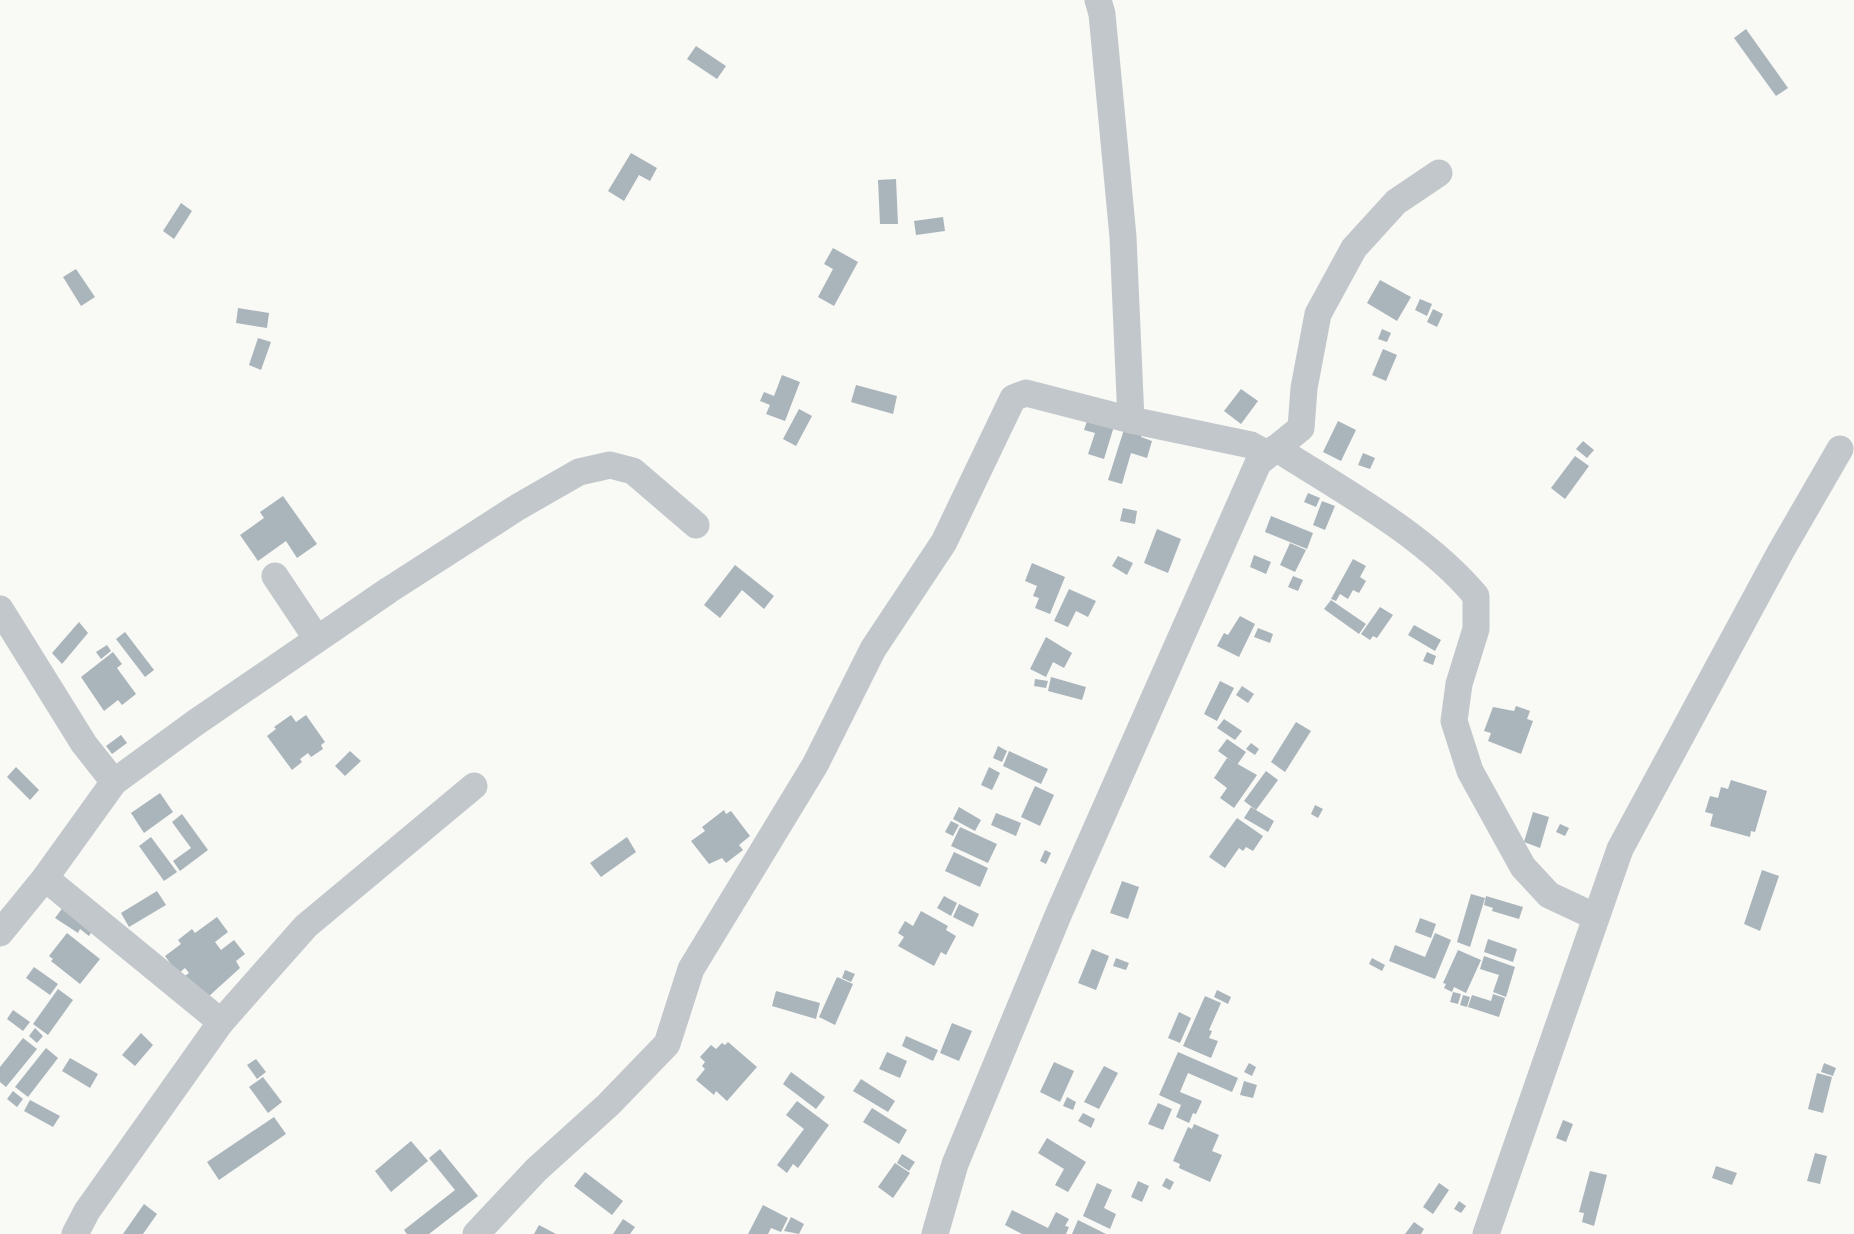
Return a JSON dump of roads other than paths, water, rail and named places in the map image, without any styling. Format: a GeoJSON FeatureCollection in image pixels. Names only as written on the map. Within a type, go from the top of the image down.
{"type":"FeatureCollection","features":[{"type":"Feature","properties":{"kind":"street"},"geometry":{"type":"LineString","coordinates":[[1098,0],[1102,14],[1123,237],[1131,420]]}},
{"type":"Feature","properties":{"kind":"street"},"geometry":{"type":"LineString","coordinates":[[935,1234],[955,1164],[1059,913],[1268,454],[1301,428],[1304,388],[1318,314],[1354,248],[1396,202],[1439,173]]}},
{"type":"Feature","properties":{"kind":"street"},"geometry":{"type":"LineString","coordinates":[[476,1234],[536,1170],[608,1105],[667,1044],[691,969],[815,765],[873,649],[944,542],[1014,398],[1026,393],[1131,420],[1251,445],[1372,510],[1453,568],[1476,596],[1476,629],[1459,684],[1454,721],[1470,771],[1523,867],[1549,895],[1596,917]]}},
{"type":"Feature","properties":{"kind":"street"},"geometry":{"type":"LineString","coordinates":[[1486,1234],[1620,849],[1781,551],[1840,449]]}},
{"type":"Feature","properties":{"kind":"street"},"geometry":{"type":"LineString","coordinates":[[0,933],[45,878],[114,782],[317,639],[508,513],[579,472],[610,465],[633,471],[696,525]]}},
{"type":"Feature","properties":{"kind":"street"},"geometry":{"type":"LineString","coordinates":[[275,576],[317,639]]}},
{"type":"Feature","properties":{"kind":"street"},"geometry":{"type":"LineString","coordinates":[[0,609],[84,744],[114,782]]}},
{"type":"Feature","properties":{"kind":"street"},"geometry":{"type":"LineString","coordinates":[[75,1234],[87,1211],[221,1022],[306,926],[474,786]]}},
{"type":"Feature","properties":{"kind":"street"},"geometry":{"type":"LineString","coordinates":[[45,878],[221,1022]]}}]}
